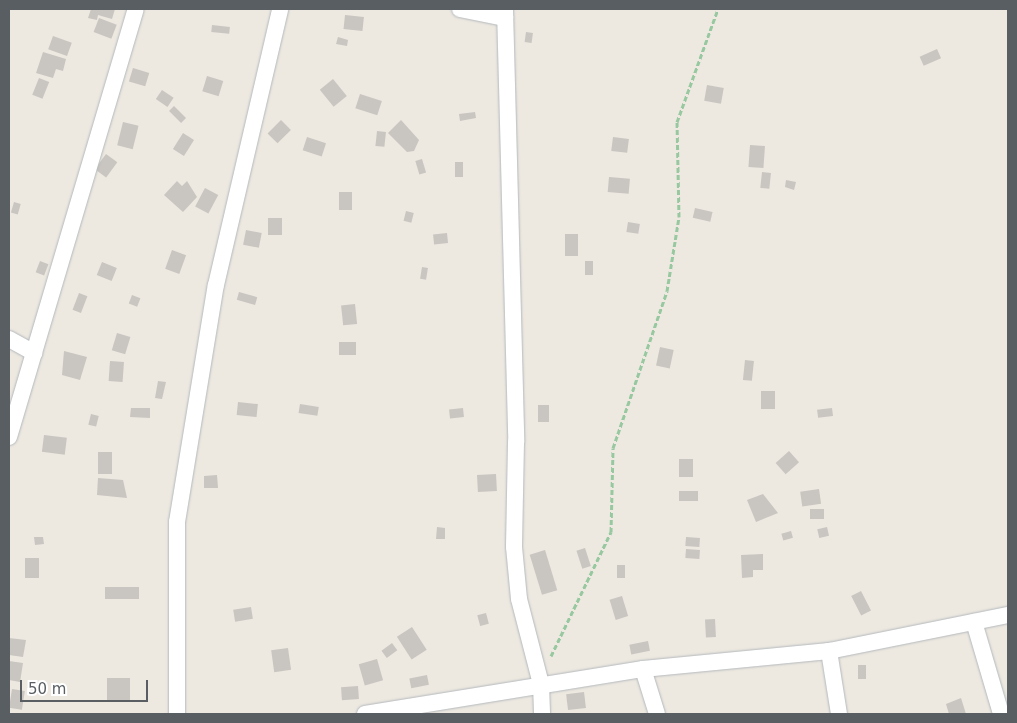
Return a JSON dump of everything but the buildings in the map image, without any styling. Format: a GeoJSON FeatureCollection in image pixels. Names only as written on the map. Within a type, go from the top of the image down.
{"type":"FeatureCollection","features":[{"type":"Feature","properties":{"kind":"street"},"geometry":{"type":"LineString","coordinates":[[9,437],[136,9]]}},
{"type":"Feature","properties":{"kind":"street"},"geometry":{"type":"LineString","coordinates":[[177,714],[177,522],[216,285],[280,9]]}},
{"type":"Feature","properties":{"kind":"street"},"geometry":{"type":"LineString","coordinates":[[460,9],[505,14],[516,442],[514,547],[519,599],[541,684],[542,714]]}},
{"type":"Feature","properties":{"kind":"street"},"geometry":{"type":"LineString","coordinates":[[9,339],[34,354]]}},
{"type":"Feature","properties":{"kind":"street"},"geometry":{"type":"LineString","coordinates":[[365,714],[643,669],[829,651],[1008,615]]}},
{"type":"Feature","properties":{"kind":"street"},"geometry":{"type":"LineString","coordinates":[[974,622],[1001,714]]}},
{"type":"Feature","properties":{"kind":"street"},"geometry":{"type":"LineString","coordinates":[[829,651],[840,714]]}},
{"type":"Feature","properties":{"kind":"street"},"geometry":{"type":"LineString","coordinates":[[643,669],[657,714]]}},
{"type":"Feature","properties":{"kind":"path"},"geometry":{"type":"LineString","coordinates":[[550,659],[611,532],[613,448],[666,292],[677,226],[677,122],[718,9]]}}]}
